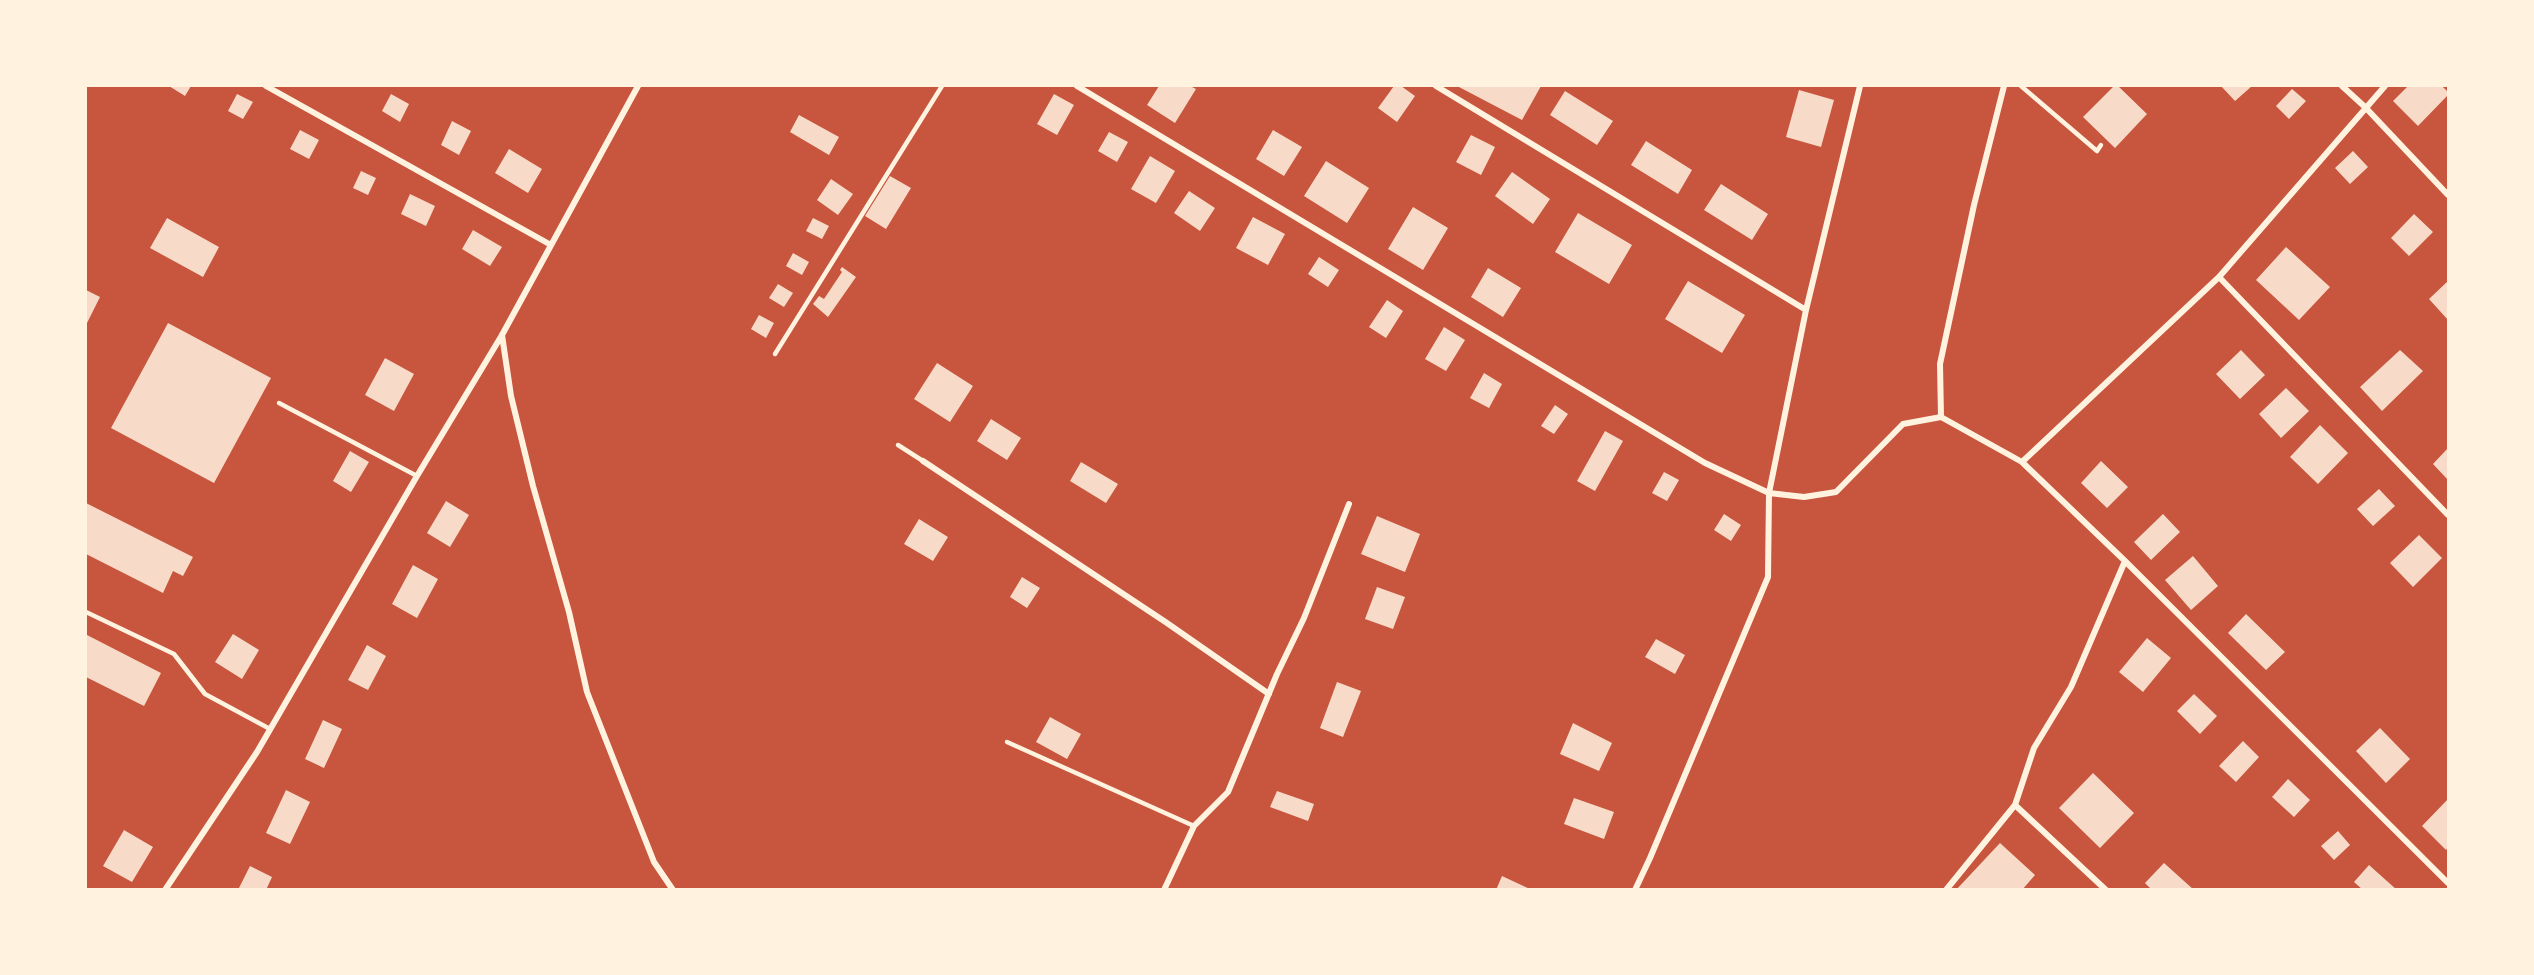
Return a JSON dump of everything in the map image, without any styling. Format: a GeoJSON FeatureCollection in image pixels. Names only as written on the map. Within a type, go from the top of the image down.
{"type":"FeatureCollection","features":[{"type":"Feature","properties":{"kind":"street"},"geometry":{"type":"LineString","coordinates":[[266,86],[551,245]]}},
{"type":"Feature","properties":{"kind":"street"},"geometry":{"type":"LineString","coordinates":[[165,890],[270,729],[502,335],[638,86]]}},
{"type":"Feature","properties":{"kind":"street"},"geometry":{"type":"LineString","coordinates":[[1077,86],[1705,463],[1769,493],[1804,497],[1836,492],[1903,424],[1941,417],[2022,462],[2125,561],[2448,883]]}},
{"type":"Feature","properties":{"kind":"street"},"geometry":{"type":"LineString","coordinates":[[1436,86],[1806,310]]}},
{"type":"Feature","properties":{"kind":"street"},"geometry":{"type":"LineString","coordinates":[[1635,890],[1768,577],[1769,493],[1806,310],[1860,86]]}},
{"type":"Feature","properties":{"kind":"street"},"geometry":{"type":"LineString","coordinates":[[1941,417],[1940,364],[1974,205],[2004,86]]}},
{"type":"Feature","properties":{"kind":"street"},"geometry":{"type":"LineString","coordinates":[[2342,86],[2365,107],[2448,195]]}},
{"type":"Feature","properties":{"kind":"street"},"geometry":{"type":"LineString","coordinates":[[2022,462],[2219,277],[2385,86]]}},
{"type":"Feature","properties":{"kind":"street"},"geometry":{"type":"LineString","coordinates":[[2219,277],[2448,515]]}},
{"type":"Feature","properties":{"kind":"street"},"geometry":{"type":"LineString","coordinates":[[502,335],[511,396],[533,486],[570,612],[587,692],[654,862],[673,890]]}},
{"type":"Feature","properties":{"kind":"street"},"geometry":{"type":"LineString","coordinates":[[923,461],[1167,623],[1269,694]]}},
{"type":"Feature","properties":{"kind":"street"},"geometry":{"type":"LineString","coordinates":[[1164,890],[1194,826],[1228,792],[1304,618],[1349,504]]}},
{"type":"Feature","properties":{"kind":"street"},"geometry":{"type":"LineString","coordinates":[[1946,890],[2015,805],[2034,748],[2071,687],[2125,561]]}},
{"type":"Feature","properties":{"kind":"street"},"geometry":{"type":"LineString","coordinates":[[2015,805],[2106,890]]}},
{"type":"Feature","properties":{"kind":"lane"},"geometry":{"type":"LineString","coordinates":[[775,354],[942,86]]}},
{"type":"Feature","properties":{"kind":"lane"},"geometry":{"type":"LineString","coordinates":[[2021,86],[2097,151],[2101,145]]}},
{"type":"Feature","properties":{"kind":"lane"},"geometry":{"type":"LineString","coordinates":[[279,403],[417,476]]}},
{"type":"Feature","properties":{"kind":"lane"},"geometry":{"type":"LineString","coordinates":[[898,445],[923,461]]}},
{"type":"Feature","properties":{"kind":"lane"},"geometry":{"type":"LineString","coordinates":[[86,612],[174,654],[205,694],[270,729]]}},
{"type":"Feature","properties":{"kind":"lane"},"geometry":{"type":"LineString","coordinates":[[1007,742],[1194,826]]}},
{"type":"Feature","properties":{"kind":"building"},"geometry":{"type":"Polygon","coordinates":[[[169,86],[191,86],[185,96],[169,86]]]}},
{"type":"Feature","properties":{"kind":"building"},"geometry":{"type":"Polygon","coordinates":[[[1159,86],[1190,86],[1196,89],[1175,123],[1147,105],[1159,86]]]}},
{"type":"Feature","properties":{"kind":"building"},"geometry":{"type":"Polygon","coordinates":[[[1394,86],[1401,86],[1415,96],[1397,122],[1378,108],[1394,86]]]}},
{"type":"Feature","properties":{"kind":"building"},"geometry":{"type":"Polygon","coordinates":[[[1457,86],[1541,86],[1522,120],[1457,86]]]}},
{"type":"Feature","properties":{"kind":"building"},"geometry":{"type":"Polygon","coordinates":[[[2114,86],[2118,86],[2147,114],[2115,148],[2083,117],[2114,86]]]}},
{"type":"Feature","properties":{"kind":"building"},"geometry":{"type":"Polygon","coordinates":[[[2221,86],[2252,86],[2235,101],[2221,86]]]}},
{"type":"Feature","properties":{"kind":"building"},"geometry":{"type":"Polygon","coordinates":[[[2408,86],[2442,86],[2448,92],[2448,95],[2418,126],[2393,101],[2408,86]]]}},
{"type":"Feature","properties":{"kind":"building"},"geometry":{"type":"Polygon","coordinates":[[[2292,89],[2306,101],[2289,119],[2276,106],[2292,89]]]}},
{"type":"Feature","properties":{"kind":"building"},"geometry":{"type":"Polygon","coordinates":[[[1799,90],[1834,100],[1821,147],[1786,137],[1799,90]]]}},
{"type":"Feature","properties":{"kind":"building"},"geometry":{"type":"Polygon","coordinates":[[[1565,91],[1613,121],[1597,145],[1550,115],[1565,91]]]}},
{"type":"Feature","properties":{"kind":"building"},"geometry":{"type":"Polygon","coordinates":[[[237,94],[253,102],[243,119],[228,111],[237,94]]]}},
{"type":"Feature","properties":{"kind":"building"},"geometry":{"type":"Polygon","coordinates":[[[391,94],[409,104],[400,122],[382,111],[391,94]]]}},
{"type":"Feature","properties":{"kind":"building"},"geometry":{"type":"Polygon","coordinates":[[[1054,94],[1074,105],[1057,135],[1037,124],[1054,94]]]}},
{"type":"Feature","properties":{"kind":"building"},"geometry":{"type":"Polygon","coordinates":[[[799,115],[839,137],[829,155],[790,132],[799,115]]]}},
{"type":"Feature","properties":{"kind":"building"},"geometry":{"type":"Polygon","coordinates":[[[452,121],[471,131],[459,155],[441,145],[452,121]]]}},
{"type":"Feature","properties":{"kind":"building"},"geometry":{"type":"Polygon","coordinates":[[[300,130],[319,140],[309,159],[290,149],[300,130]]]}},
{"type":"Feature","properties":{"kind":"building"},"geometry":{"type":"Polygon","coordinates":[[[1273,130],[1302,147],[1284,176],[1256,159],[1273,130]]]}},
{"type":"Feature","properties":{"kind":"building"},"geometry":{"type":"Polygon","coordinates":[[[1109,132],[1128,142],[1117,162],[1098,151],[1109,132]]]}},
{"type":"Feature","properties":{"kind":"building"},"geometry":{"type":"Polygon","coordinates":[[[1471,135],[1495,147],[1481,175],[1456,162],[1471,135]]]}},
{"type":"Feature","properties":{"kind":"building"},"geometry":{"type":"Polygon","coordinates":[[[1646,141],[1692,170],[1678,194],[1631,165],[1646,141]]]}},
{"type":"Feature","properties":{"kind":"building"},"geometry":{"type":"Polygon","coordinates":[[[509,149],[542,169],[528,193],[495,173],[509,149]]]}},
{"type":"Feature","properties":{"kind":"building"},"geometry":{"type":"Polygon","coordinates":[[[2353,151],[2368,167],[2350,184],[2335,168],[2353,151]]]}},
{"type":"Feature","properties":{"kind":"building"},"geometry":{"type":"Polygon","coordinates":[[[1150,156],[1175,171],[1156,203],[1131,189],[1150,156]]]}},
{"type":"Feature","properties":{"kind":"building"},"geometry":{"type":"Polygon","coordinates":[[[1326,161],[1369,188],[1347,223],[1304,196],[1326,161]]]}},
{"type":"Feature","properties":{"kind":"building"},"geometry":{"type":"Polygon","coordinates":[[[361,171],[376,178],[368,195],[353,188],[361,171]]]}},
{"type":"Feature","properties":{"kind":"building"},"geometry":{"type":"Polygon","coordinates":[[[1512,172],[1550,199],[1533,224],[1495,196],[1512,172]]]}},
{"type":"Feature","properties":{"kind":"building"},"geometry":{"type":"Polygon","coordinates":[[[890,176],[911,188],[886,229],[865,216],[890,176]]]}},
{"type":"Feature","properties":{"kind":"building"},"geometry":{"type":"Polygon","coordinates":[[[831,179],[853,194],[838,215],[817,200],[831,179]]]}},
{"type":"Feature","properties":{"kind":"building"},"geometry":{"type":"Polygon","coordinates":[[[1721,184],[1768,214],[1752,240],[1704,210],[1721,184]]]}},
{"type":"Feature","properties":{"kind":"building"},"geometry":{"type":"Polygon","coordinates":[[[1189,191],[1215,208],[1200,231],[1174,213],[1189,191]]]}},
{"type":"Feature","properties":{"kind":"building"},"geometry":{"type":"Polygon","coordinates":[[[410,194],[435,206],[426,226],[401,214],[410,194]]]}},
{"type":"Feature","properties":{"kind":"building"},"geometry":{"type":"Polygon","coordinates":[[[1413,207],[1448,228],[1423,270],[1388,249],[1413,207]]]}},
{"type":"Feature","properties":{"kind":"building"},"geometry":{"type":"Polygon","coordinates":[[[1578,213],[1632,245],[1609,284],[1555,252],[1578,213]]]}},
{"type":"Feature","properties":{"kind":"building"},"geometry":{"type":"Polygon","coordinates":[[[2414,214],[2433,232],[2409,256],[2391,238],[2414,214]]]}},
{"type":"Feature","properties":{"kind":"building"},"geometry":{"type":"Polygon","coordinates":[[[1253,217],[1285,234],[1268,265],[1236,248],[1253,217]]]}},
{"type":"Feature","properties":{"kind":"building"},"geometry":{"type":"Polygon","coordinates":[[[167,218],[219,247],[203,277],[150,248],[167,218]]]}},
{"type":"Feature","properties":{"kind":"building"},"geometry":{"type":"Polygon","coordinates":[[[813,218],[829,226],[822,239],[806,231],[813,218]]]}},
{"type":"Feature","properties":{"kind":"building"},"geometry":{"type":"Polygon","coordinates":[[[473,230],[502,247],[490,266],[462,249],[473,230]]]}},
{"type":"Feature","properties":{"kind":"building"},"geometry":{"type":"Polygon","coordinates":[[[2286,247],[2330,287],[2299,320],[2256,280],[2286,247]]]}},
{"type":"Feature","properties":{"kind":"building"},"geometry":{"type":"Polygon","coordinates":[[[793,253],[809,262],[802,275],[786,266],[793,253]]]}},
{"type":"Feature","properties":{"kind":"building"},"geometry":{"type":"Polygon","coordinates":[[[1319,257],[1339,270],[1328,287],[1308,274],[1319,257]]]}},
{"type":"Feature","properties":{"kind":"building"},"geometry":{"type":"Polygon","coordinates":[[[842,267],[856,277],[828,317],[813,304],[819,296],[824,299],[842,272],[840,270],[842,267]]]}},
{"type":"Feature","properties":{"kind":"building"},"geometry":{"type":"Polygon","coordinates":[[[1488,268],[1521,288],[1503,317],[1471,297],[1488,268]]]}},
{"type":"Feature","properties":{"kind":"building"},"geometry":{"type":"Polygon","coordinates":[[[1688,281],[1745,315],[1722,353],[1665,319],[1688,281]]]}},
{"type":"Feature","properties":{"kind":"building"},"geometry":{"type":"Polygon","coordinates":[[[2448,281],[2448,320],[2429,299],[2448,281]]]}},
{"type":"Feature","properties":{"kind":"building"},"geometry":{"type":"Polygon","coordinates":[[[778,284],[793,293],[784,307],[769,298],[778,284]]]}},
{"type":"Feature","properties":{"kind":"building"},"geometry":{"type":"Polygon","coordinates":[[[86,290],[100,297],[86,325],[86,290]]]}},
{"type":"Feature","properties":{"kind":"building"},"geometry":{"type":"Polygon","coordinates":[[[1387,300],[1403,311],[1386,338],[1369,327],[1387,300]]]}},
{"type":"Feature","properties":{"kind":"building"},"geometry":{"type":"Polygon","coordinates":[[[759,315],[774,323],[766,338],[751,329],[759,315]]]}},
{"type":"Feature","properties":{"kind":"building"},"geometry":{"type":"Polygon","coordinates":[[[168,323],[271,378],[214,483],[111,428],[168,323]]]}},
{"type":"Feature","properties":{"kind":"building"},"geometry":{"type":"Polygon","coordinates":[[[1444,327],[1465,340],[1446,371],[1425,359],[1444,327]]]}},
{"type":"Feature","properties":{"kind":"building"},"geometry":{"type":"Polygon","coordinates":[[[2241,350],[2265,375],[2240,399],[2216,374],[2241,350]]]}},
{"type":"Feature","properties":{"kind":"building"},"geometry":{"type":"Polygon","coordinates":[[[2400,350],[2423,371],[2382,411],[2360,387],[2400,350]]]}},
{"type":"Feature","properties":{"kind":"building"},"geometry":{"type":"Polygon","coordinates":[[[385,358],[414,374],[394,411],[365,395],[385,358]]]}},
{"type":"Feature","properties":{"kind":"building"},"geometry":{"type":"Polygon","coordinates":[[[937,363],[973,386],[950,422],[914,399],[937,363]]]}},
{"type":"Feature","properties":{"kind":"building"},"geometry":{"type":"Polygon","coordinates":[[[1484,373],[1502,384],[1489,408],[1470,398],[1484,373]]]}},
{"type":"Feature","properties":{"kind":"building"},"geometry":{"type":"Polygon","coordinates":[[[2286,388],[2309,411],[2281,438],[2259,414],[2286,388]]]}},
{"type":"Feature","properties":{"kind":"building"},"geometry":{"type":"Polygon","coordinates":[[[1555,405],[1568,414],[1554,434],[1541,426],[1555,405]]]}},
{"type":"Feature","properties":{"kind":"building"},"geometry":{"type":"Polygon","coordinates":[[[991,419],[1021,438],[1007,460],[977,441],[991,419]]]}},
{"type":"Feature","properties":{"kind":"building"},"geometry":{"type":"Polygon","coordinates":[[[2320,425],[2348,453],[2318,484],[2290,457],[2320,425]]]}},
{"type":"Feature","properties":{"kind":"building"},"geometry":{"type":"Polygon","coordinates":[[[1605,431],[1623,441],[1595,491],[1577,481],[1605,431]]]}},
{"type":"Feature","properties":{"kind":"building"},"geometry":{"type":"Polygon","coordinates":[[[2448,448],[2448,480],[2433,464],[2448,448]]]}},
{"type":"Feature","properties":{"kind":"building"},"geometry":{"type":"Polygon","coordinates":[[[350,451],[369,462],[351,492],[333,481],[350,451]]]}},
{"type":"Feature","properties":{"kind":"building"},"geometry":{"type":"Polygon","coordinates":[[[2101,461],[2128,487],[2107,508],[2081,483],[2101,461]]]}},
{"type":"Feature","properties":{"kind":"building"},"geometry":{"type":"Polygon","coordinates":[[[1081,462],[1118,484],[1106,503],[1070,481],[1081,462]]]}},
{"type":"Feature","properties":{"kind":"building"},"geometry":{"type":"Polygon","coordinates":[[[1664,472],[1679,480],[1667,501],[1652,493],[1664,472]]]}},
{"type":"Feature","properties":{"kind":"building"},"geometry":{"type":"Polygon","coordinates":[[[2379,489],[2395,506],[2373,526],[2357,509],[2379,489]]]}},
{"type":"Feature","properties":{"kind":"building"},"geometry":{"type":"Polygon","coordinates":[[[446,501],[469,515],[450,547],[427,533],[446,501]]]}},
{"type":"Feature","properties":{"kind":"building"},"geometry":{"type":"Polygon","coordinates":[[[86,503],[193,557],[183,576],[173,571],[163,593],[86,554],[86,503]]]}},
{"type":"Feature","properties":{"kind":"building"},"geometry":{"type":"Polygon","coordinates":[[[1724,514],[1741,525],[1731,541],[1714,530],[1724,514]]]}},
{"type":"Feature","properties":{"kind":"building"},"geometry":{"type":"Polygon","coordinates":[[[2163,514],[2180,532],[2151,560],[2134,542],[2163,514]]]}},
{"type":"Feature","properties":{"kind":"building"},"geometry":{"type":"Polygon","coordinates":[[[1377,516],[1420,534],[1405,572],[1361,554],[1377,516]]]}},
{"type":"Feature","properties":{"kind":"building"},"geometry":{"type":"Polygon","coordinates":[[[919,519],[948,537],[933,561],[904,544],[919,519]]]}},
{"type":"Feature","properties":{"kind":"building"},"geometry":{"type":"Polygon","coordinates":[[[2419,535],[2442,558],[2413,587],[2390,563],[2419,535]]]}},
{"type":"Feature","properties":{"kind":"building"},"geometry":{"type":"Polygon","coordinates":[[[2193,556],[2218,586],[2191,610],[2165,580],[2193,556]]]}},
{"type":"Feature","properties":{"kind":"building"},"geometry":{"type":"Polygon","coordinates":[[[413,565],[438,579],[417,618],[392,604],[413,565]]]}},
{"type":"Feature","properties":{"kind":"building"},"geometry":{"type":"Polygon","coordinates":[[[1022,577],[1040,588],[1027,608],[1010,597],[1022,577]]]}},
{"type":"Feature","properties":{"kind":"building"},"geometry":{"type":"Polygon","coordinates":[[[1377,587],[1405,597],[1393,629],[1365,619],[1377,587]]]}},
{"type":"Feature","properties":{"kind":"building"},"geometry":{"type":"Polygon","coordinates":[[[2246,614],[2285,652],[2266,670],[2228,633],[2246,614]]]}},
{"type":"Feature","properties":{"kind":"building"},"geometry":{"type":"Polygon","coordinates":[[[233,634],[259,650],[242,679],[215,662],[233,634]]]}},
{"type":"Feature","properties":{"kind":"building"},"geometry":{"type":"Polygon","coordinates":[[[87,635],[161,673],[144,706],[86,677],[87,635]]]}},
{"type":"Feature","properties":{"kind":"building"},"geometry":{"type":"Polygon","coordinates":[[[2147,638],[2171,658],[2143,692],[2119,672],[2147,638]]]}},
{"type":"Feature","properties":{"kind":"building"},"geometry":{"type":"Polygon","coordinates":[[[1656,639],[1685,655],[1675,674],[1645,657],[1656,639]]]}},
{"type":"Feature","properties":{"kind":"building"},"geometry":{"type":"Polygon","coordinates":[[[367,645],[386,656],[368,690],[348,680],[367,645]]]}},
{"type":"Feature","properties":{"kind":"building"},"geometry":{"type":"Polygon","coordinates":[[[1337,682],[1361,691],[1343,737],[1320,728],[1337,682]]]}},
{"type":"Feature","properties":{"kind":"building"},"geometry":{"type":"Polygon","coordinates":[[[2194,694],[2217,716],[2200,734],[2177,711],[2194,694]]]}},
{"type":"Feature","properties":{"kind":"building"},"geometry":{"type":"Polygon","coordinates":[[[1050,717],[1081,734],[1067,759],[1036,742],[1050,717]]]}},
{"type":"Feature","properties":{"kind":"building"},"geometry":{"type":"Polygon","coordinates":[[[323,720],[342,729],[324,768],[305,759],[323,720]]]}},
{"type":"Feature","properties":{"kind":"building"},"geometry":{"type":"Polygon","coordinates":[[[1573,723],[1612,743],[1599,771],[1560,754],[1573,723]]]}},
{"type":"Feature","properties":{"kind":"building"},"geometry":{"type":"Polygon","coordinates":[[[2380,728],[2410,759],[2386,783],[2356,751],[2380,728]]]}},
{"type":"Feature","properties":{"kind":"building"},"geometry":{"type":"Polygon","coordinates":[[[2243,741],[2259,757],[2236,782],[2219,766],[2243,741]]]}},
{"type":"Feature","properties":{"kind":"building"},"geometry":{"type":"Polygon","coordinates":[[[2093,773],[2134,813],[2100,848],[2059,808],[2093,773]]]}},
{"type":"Feature","properties":{"kind":"building"},"geometry":{"type":"Polygon","coordinates":[[[2288,779],[2310,800],[2294,817],[2272,797],[2288,779]]]}},
{"type":"Feature","properties":{"kind":"building"},"geometry":{"type":"Polygon","coordinates":[[[286,790],[310,802],[290,844],[266,833],[286,790]]]}},
{"type":"Feature","properties":{"kind":"building"},"geometry":{"type":"Polygon","coordinates":[[[1277,791],[1314,804],[1308,821],[1270,807],[1277,791]]]}},
{"type":"Feature","properties":{"kind":"building"},"geometry":{"type":"Polygon","coordinates":[[[1574,798],[1614,812],[1604,839],[1564,824],[1574,798]]]}},
{"type":"Feature","properties":{"kind":"building"},"geometry":{"type":"Polygon","coordinates":[[[2448,799],[2448,847],[2446,850],[2422,826],[2448,799]]]}},
{"type":"Feature","properties":{"kind":"building"},"geometry":{"type":"Polygon","coordinates":[[[124,830],[153,847],[132,882],[103,866],[124,830]]]}},
{"type":"Feature","properties":{"kind":"building"},"geometry":{"type":"Polygon","coordinates":[[[2338,831],[2350,845],[2334,860],[2321,846],[2338,831]]]}},
{"type":"Feature","properties":{"kind":"building"},"geometry":{"type":"Polygon","coordinates":[[[2000,843],[2035,875],[2022,890],[1956,890],[2000,843]]]}},
{"type":"Feature","properties":{"kind":"building"},"geometry":{"type":"Polygon","coordinates":[[[2164,863],[2194,890],[2152,890],[2145,883],[2164,863]]]}},
{"type":"Feature","properties":{"kind":"building"},"geometry":{"type":"Polygon","coordinates":[[[2369,865],[2397,890],[2363,890],[2354,882],[2369,865]]]}},
{"type":"Feature","properties":{"kind":"building"},"geometry":{"type":"Polygon","coordinates":[[[250,866],[272,877],[266,890],[238,890],[250,866]]]}},
{"type":"Feature","properties":{"kind":"building"},"geometry":{"type":"Polygon","coordinates":[[[1502,876],[1532,890],[1496,890],[1502,876]]]}}]}
